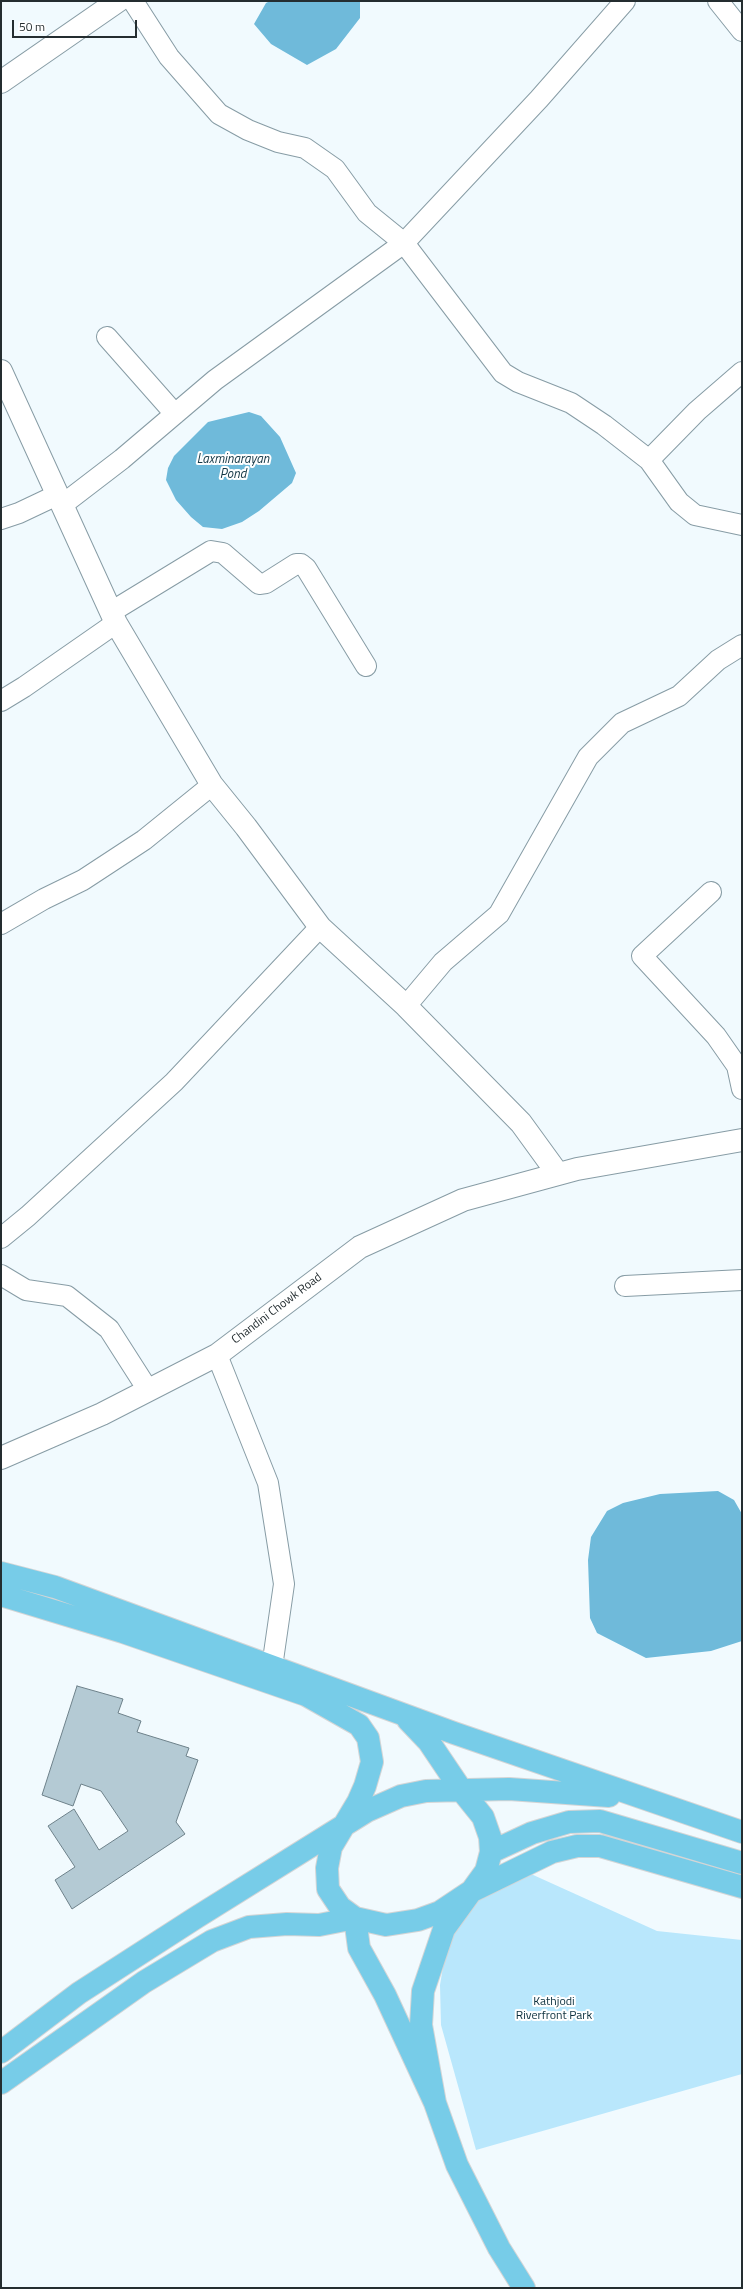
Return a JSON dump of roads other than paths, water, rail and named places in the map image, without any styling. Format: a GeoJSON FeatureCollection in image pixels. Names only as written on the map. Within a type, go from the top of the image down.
{"type":"FeatureCollection","features":[{"type":"Feature","properties":{"kind":"main road"},"geometry":{"type":"LineString","coordinates":[[1,82],[118,1]]}},
{"type":"Feature","properties":{"kind":"main road"},"geometry":{"type":"LineString","coordinates":[[1,371],[113,618],[212,785],[246,827],[320,927],[406,1006],[521,1123],[558,1174]]}},
{"type":"Feature","properties":{"kind":"main road","name":"Chandini Chowk Road"},"geometry":{"type":"LineString","coordinates":[[1,1458],[102,1414],[217,1355],[360,1247],[463,1200],[578,1169],[742,1140]]}},
{"type":"Feature","properties":{"kind":"main road"},"geometry":{"type":"LineString","coordinates":[[1,1573],[55,1587],[403,1715],[742,1832]]}},
{"type":"Feature","properties":{"kind":"main road"},"geometry":{"type":"LineString","coordinates":[[1,1595],[123,1632],[306,1695],[359,1725],[368,1738],[372,1762],[366,1786],[344,1827],[331,1847],[327,1868],[328,1890],[340,1907],[355,1918],[386,1925],[418,1920],[440,1912],[470,1892],[552,1852],[577,1846],[600,1846],[742,1886]]}},
{"type":"Feature","properties":{"kind":"main road"},"geometry":{"type":"LineString","coordinates":[[403,1715],[430,1742],[462,1791],[483,1817],[490,1838],[491,1852],[486,1871],[444,1929],[423,1991],[421,2025],[435,2103]]}},
{"type":"Feature","properties":{"kind":"main road"},"geometry":{"type":"LineString","coordinates":[[1,2052],[79,1993],[344,1827],[367,1810],[401,1796],[426,1792],[509,1789],[556,1791],[646,1799]]}},
{"type":"Feature","properties":{"kind":"main road"},"geometry":{"type":"LineString","coordinates":[[491,1852],[532,1834],[569,1822],[600,1821],[742,1864]]}},
{"type":"Feature","properties":{"kind":"main road"},"geometry":{"type":"LineString","coordinates":[[1,2082],[144,1982],[212,1941],[249,1927],[287,1924],[319,1925],[355,1918]]}},
{"type":"Feature","properties":{"kind":"main road"},"geometry":{"type":"LineString","coordinates":[[355,1918],[359,1948],[385,1994],[435,2103],[457,2165],[499,2248],[524,2288]]}},
{"type":"Feature","properties":{"kind":"street"},"geometry":{"type":"LineString","coordinates":[[132,1],[169,57],[219,114],[248,130],[272,140],[306,148],[335,169],[367,214],[404,243],[503,372],[518,382],[572,403],[604,425],[649,460],[679,502],[695,515],[742,525]]}},
{"type":"Feature","properties":{"kind":"street"},"geometry":{"type":"LineString","coordinates":[[1,519],[60,500],[122,459],[215,380],[404,243],[540,99],[624,1]]}},
{"type":"Feature","properties":{"kind":"street"},"geometry":{"type":"LineString","coordinates":[[718,1],[741,27]]}},
{"type":"Feature","properties":{"kind":"street"},"geometry":{"type":"LineString","coordinates":[[107,337],[174,414]]}},
{"type":"Feature","properties":{"kind":"street"},"geometry":{"type":"LineString","coordinates":[[649,460],[697,411],[742,372]]}},
{"type":"Feature","properties":{"kind":"street"},"geometry":{"type":"LineString","coordinates":[[1,701],[24,688],[113,618],[211,551],[223,553],[254,582],[259,584],[266,583],[296,564],[301,564],[306,568],[366,666]]}},
{"type":"Feature","properties":{"kind":"street"},"geometry":{"type":"LineString","coordinates":[[406,1006],[443,962],[499,914],[588,757],[622,723],[679,696],[718,660],[742,645]]}},
{"type":"Feature","properties":{"kind":"street"},"geometry":{"type":"LineString","coordinates":[[1,924],[44,899],[83,880],[144,840],[212,785]]}},
{"type":"Feature","properties":{"kind":"street"},"geometry":{"type":"LineString","coordinates":[[711,892],[642,956],[716,1036],[738,1066],[742,1089]]}},
{"type":"Feature","properties":{"kind":"street"},"geometry":{"type":"LineString","coordinates":[[1,1238],[28,1216],[174,1082],[320,927]]}},
{"type":"Feature","properties":{"kind":"street"},"geometry":{"type":"LineString","coordinates":[[1,1275],[26,1290],[66,1296],[109,1329],[148,1390]]}},
{"type":"Feature","properties":{"kind":"street"},"geometry":{"type":"LineString","coordinates":[[625,1286],[742,1280]]}},
{"type":"Feature","properties":{"kind":"street"},"geometry":{"type":"LineString","coordinates":[[217,1355],[268,1483],[284,1584],[272,1667]]}},
{"type":"Feature","properties":{"kind":"water"},"geometry":{"type":"Polygon","coordinates":[[[270,1],[360,1],[360,18],[336,49],[307,65],[271,44],[254,24],[266,3],[270,1]]]}},
{"type":"Feature","properties":{"kind":"water","name":"Laxminarayan Pond"},"geometry":{"type":"Polygon","coordinates":[[[249,412],[261,416],[280,437],[296,473],[292,483],[259,511],[242,522],[222,529],[203,527],[191,517],[176,500],[166,480],[168,468],[174,456],[208,422],[249,412]]]}},
{"type":"Feature","properties":{"kind":"water"},"geometry":{"type":"Polygon","coordinates":[[[718,1491],[734,1500],[742,1514],[742,1641],[711,1651],[646,1658],[597,1633],[590,1618],[588,1560],[591,1537],[607,1511],[623,1503],[660,1494],[718,1491]]]}},
{"type":"Feature","properties":{"kind":"park label","name":"Kathjodi Riverfront Park"},"geometry":{"type":"Point","coordinates":[554,2009]}}]}
